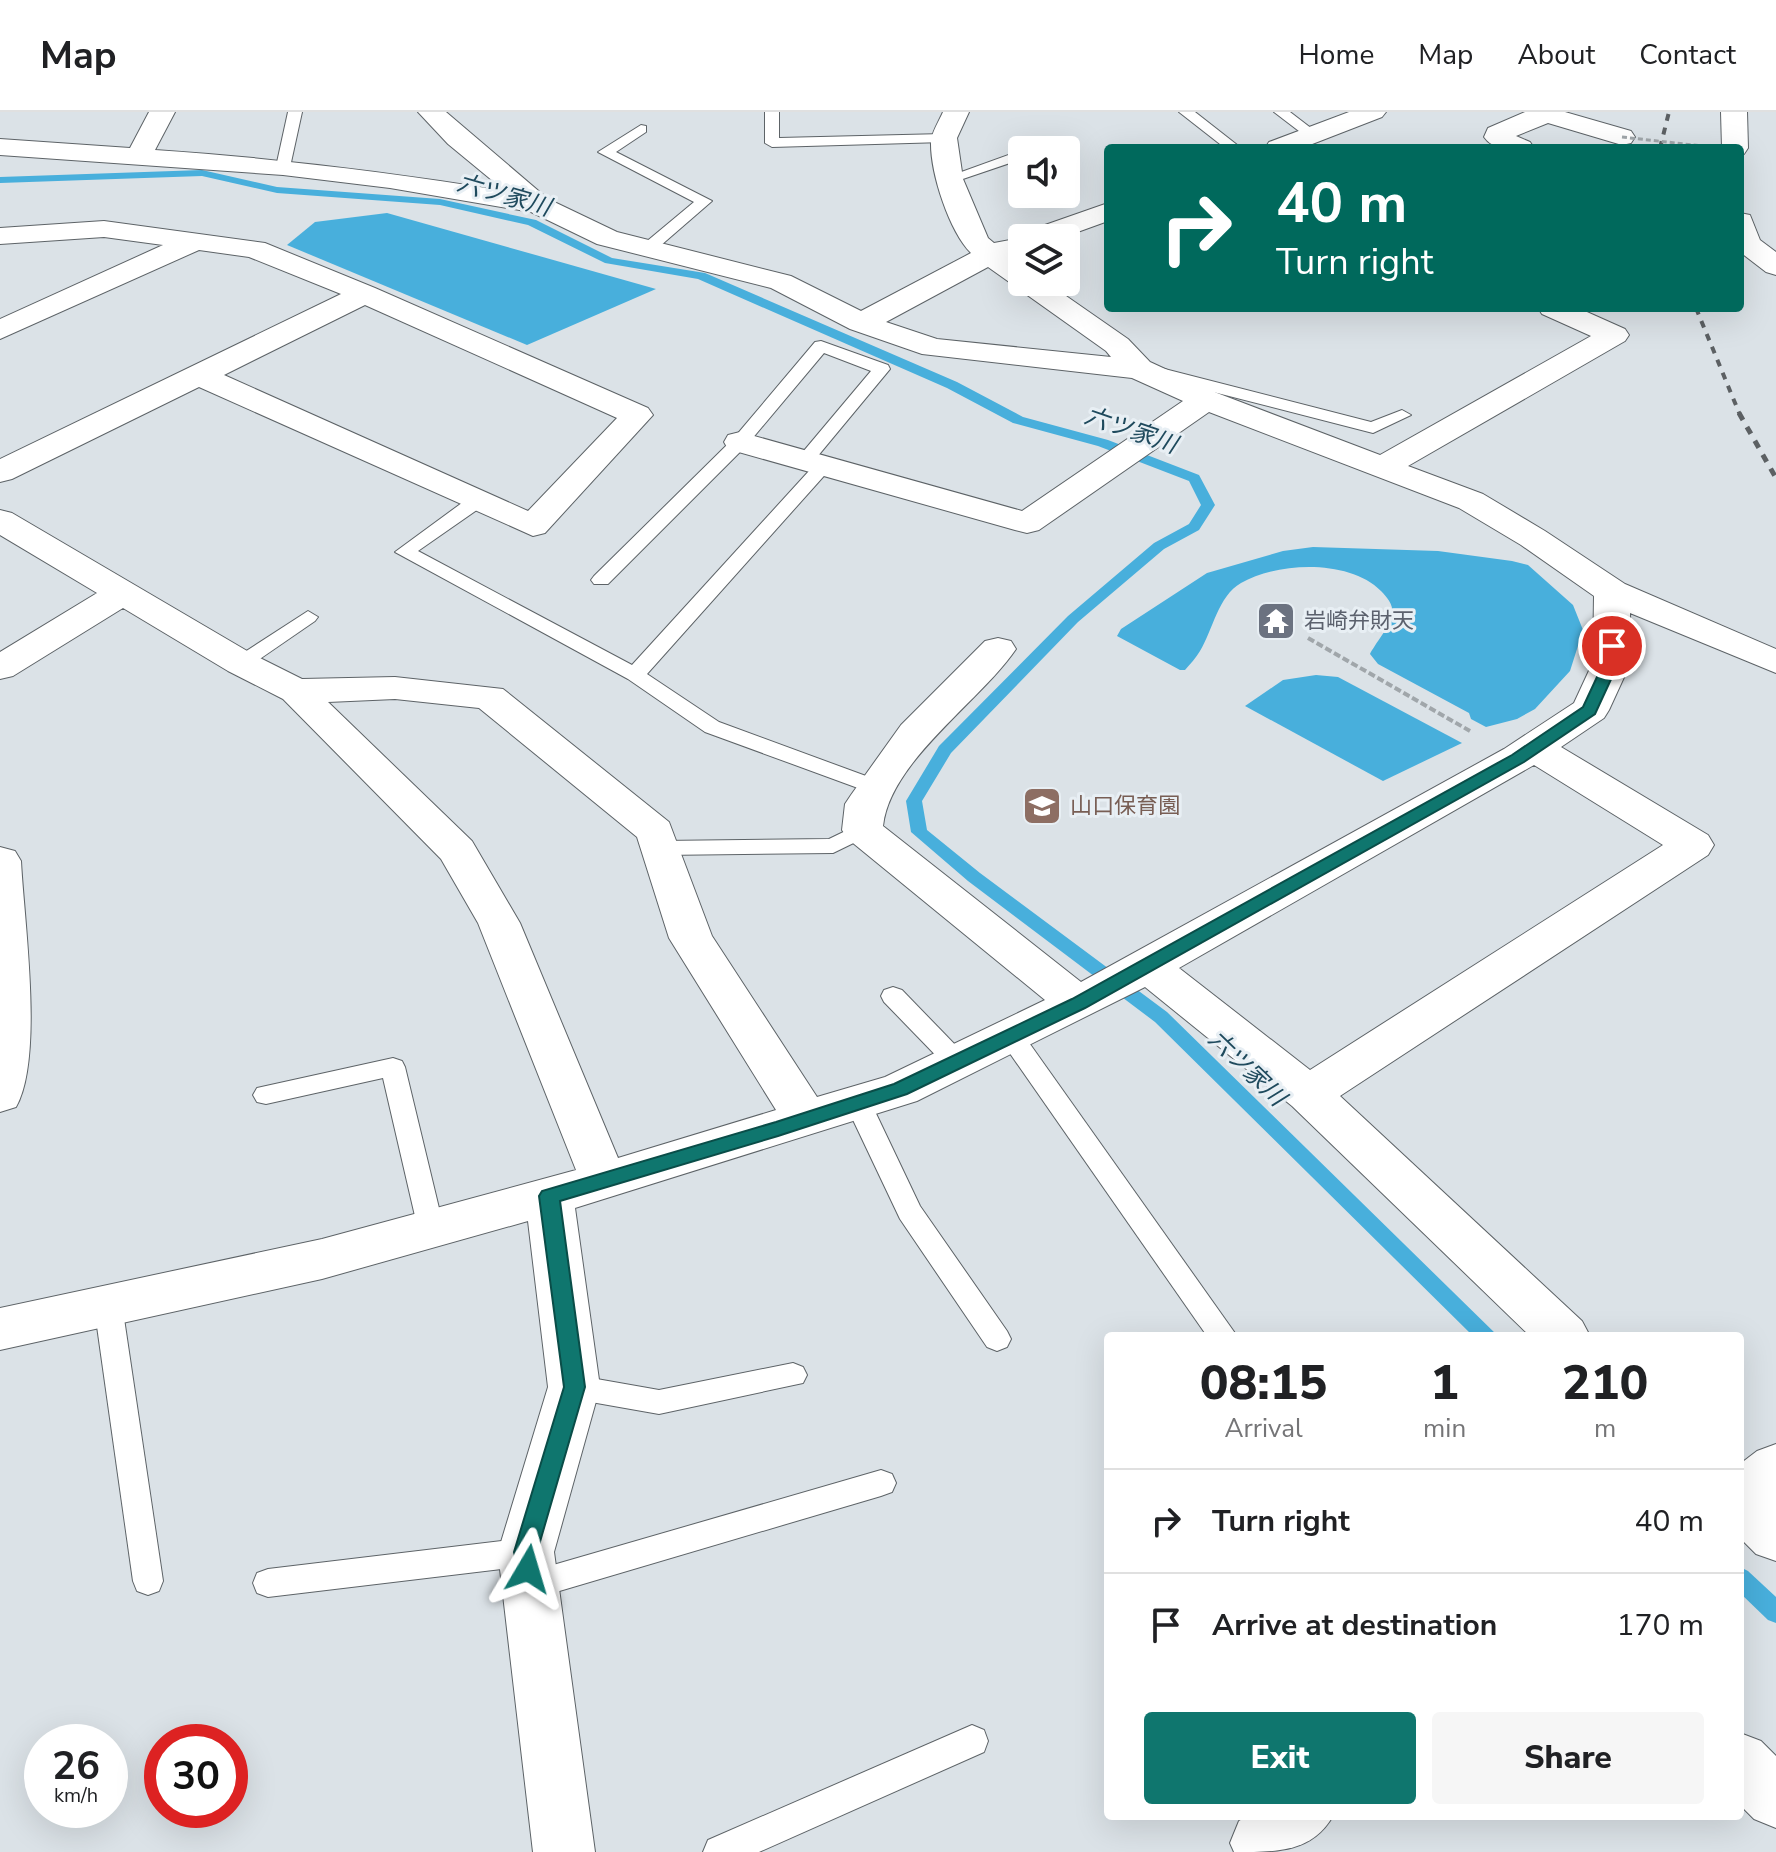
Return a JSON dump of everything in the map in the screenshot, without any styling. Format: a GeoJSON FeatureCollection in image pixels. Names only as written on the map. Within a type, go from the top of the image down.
{"type":"FeatureCollection","features":[{"type":"Feature","properties":{"kind":"street"},"geometry":{"type":"LineString","coordinates":[[139,156],[162,112]]}},
{"type":"Feature","properties":{"kind":"street"},"geometry":{"type":"LineString","coordinates":[[431,112],[457,138],[538,205],[607,238],[781,282],[861,323],[933,348],[1139,369],[1206,400],[1471,501],[1533,538],[1612,592],[1776,662]]}},
{"type":"Feature","properties":{"kind":"street"},"geometry":{"type":"LineString","coordinates":[[956,112],[944,138],[949,179],[975,241],[1008,268]]}},
{"type":"Feature","properties":{"kind":"street"},"geometry":{"type":"LineString","coordinates":[[1288,144],[1373,112]]}},
{"type":"Feature","properties":{"kind":"street"},"geometry":{"type":"LineString","coordinates":[[1734,112],[1735,144]]}},
{"type":"Feature","properties":{"kind":"street"},"geometry":{"type":"LineString","coordinates":[[1512,144],[1497,137],[1497,134],[1542,114],[1622,137]]}},
{"type":"Feature","properties":{"kind":"street"},"geometry":{"type":"LineString","coordinates":[[1320,132],[1355,142]]}},
{"type":"Feature","properties":{"kind":"street"},"geometry":{"type":"LineString","coordinates":[[0,147],[283,167],[390,180],[538,205]]}},
{"type":"Feature","properties":{"kind":"street"},"geometry":{"type":"LineString","coordinates":[[1073,224],[1104,212]]}},
{"type":"Feature","properties":{"kind":"street"},"geometry":{"type":"LineString","coordinates":[[0,236],[104,229],[199,239],[255,249],[365,294],[637,415],[533,526],[199,375]]}},
{"type":"Feature","properties":{"kind":"street"},"geometry":{"type":"LineString","coordinates":[[1744,234],[1747,244],[1776,266]]}},
{"type":"Feature","properties":{"kind":"street"},"geometry":{"type":"LineString","coordinates":[[0,330],[199,239]]}},
{"type":"Feature","properties":{"kind":"street"},"geometry":{"type":"LineString","coordinates":[[861,323],[989,255],[1008,248]]}},
{"type":"Feature","properties":{"kind":"street"},"geometry":{"type":"LineString","coordinates":[[0,472],[365,294]]}},
{"type":"Feature","properties":{"kind":"street"},"geometry":{"type":"LineString","coordinates":[[1047,296],[1117,345],[1139,369]]}},
{"type":"Feature","properties":{"kind":"street"},"geometry":{"type":"LineString","coordinates":[[1382,467],[1614,335],[1562,312]]}},
{"type":"Feature","properties":{"kind":"street"},"geometry":{"type":"LineString","coordinates":[[740,442],[1027,523],[1206,400]]}},
{"type":"Feature","properties":{"kind":"street"},"geometry":{"type":"LineString","coordinates":[[0,520],[241,663],[296,691],[457,851],[499,923],[604,1181]]}},
{"type":"Feature","properties":{"kind":"street"},"geometry":{"type":"LineString","coordinates":[[0,1329],[322,1259],[604,1181],[901,1089],[1081,1002],[1526,752],[1590,710],[1612,662],[1612,592]]}},
{"type":"Feature","properties":{"kind":"street"},"geometry":{"type":"LineString","coordinates":[[0,668],[122,593]]}},
{"type":"Feature","properties":{"kind":"street"},"geometry":{"type":"LineString","coordinates":[[998,649],[915,734],[865,804],[862,830],[1081,1002]]}},
{"type":"Feature","properties":{"kind":"street"},"geometry":{"type":"LineString","coordinates":[[296,691],[395,688],[490,697],[655,831],[691,938],[807,1120]]}},
{"type":"Feature","properties":{"kind":"street"},"geometry":{"type":"LineString","coordinates":[[1308,1094],[1693,845],[1526,752]]}},
{"type":"Feature","properties":{"kind":"street"},"geometry":{"type":"LineString","coordinates":[[0,861],[9,1037],[0,1095]]}},
{"type":"Feature","properties":{"kind":"street"},"geometry":{"type":"LineString","coordinates":[[1146,966],[1308,1094],[1560,1332]]}},
{"type":"Feature","properties":{"kind":"street"},"geometry":{"type":"LineString","coordinates":[[549,1196],[574,1387],[528,1569],[564,1852]]}},
{"type":"Feature","properties":{"kind":"street"},"geometry":{"type":"LineString","coordinates":[[1744,1493],[1776,1468]]}},
{"type":"Feature","properties":{"kind":"street"},"geometry":{"type":"LineString","coordinates":[[1744,1506],[1776,1536]]}},
{"type":"Feature","properties":{"kind":"street"},"geometry":{"type":"LineString","coordinates":[[1744,1766],[1776,1798]]}},
{"type":"Feature","properties":{"kind":"street"},"geometry":{"type":"LineString","coordinates":[[1268,1852],[1261,1843],[1296,1820]]}},
{"type":"Feature","properties":{"kind":"lane"},"geometry":{"type":"LineString","coordinates":[[283,167],[295,112]]}},
{"type":"Feature","properties":{"kind":"lane"},"geometry":{"type":"LineString","coordinates":[[772,112],[772,143],[944,138]]}},
{"type":"Feature","properties":{"kind":"lane"},"geometry":{"type":"LineString","coordinates":[[1186,112],[1229,144]]}},
{"type":"Feature","properties":{"kind":"lane"},"geometry":{"type":"LineString","coordinates":[[1281,112],[1320,132]]}},
{"type":"Feature","properties":{"kind":"lane"},"geometry":{"type":"LineString","coordinates":[[641,129],[605,152],[704,201],[646,250]]}},
{"type":"Feature","properties":{"kind":"lane"},"geometry":{"type":"LineString","coordinates":[[949,179],[1008,159]]}},
{"type":"Feature","properties":{"kind":"lane"},"geometry":{"type":"LineString","coordinates":[[601,580],[740,442],[821,346],[882,369],[815,461],[635,675]]}},
{"type":"Feature","properties":{"kind":"lane"},"geometry":{"type":"LineString","coordinates":[[1139,369],[1159,370],[1373,428],[1402,415]]}},
{"type":"Feature","properties":{"kind":"lane"},"geometry":{"type":"LineString","coordinates":[[477,501],[405,552],[635,675],[712,727],[877,788]]}},
{"type":"Feature","properties":{"kind":"lane"},"geometry":{"type":"LineString","coordinates":[[241,663],[308,617]]}},
{"type":"Feature","properties":{"kind":"lane"},"geometry":{"type":"LineString","coordinates":[[661,848],[833,846],[862,830]]}},
{"type":"Feature","properties":{"kind":"lane"},"geometry":{"type":"LineString","coordinates":[[893,996],[957,1062]]}},
{"type":"Feature","properties":{"kind":"lane"},"geometry":{"type":"LineString","coordinates":[[1011,1036],[1220,1332]]}},
{"type":"Feature","properties":{"kind":"lane"},"geometry":{"type":"LineString","coordinates":[[266,1095],[393,1067],[431,1229]]}},
{"type":"Feature","properties":{"kind":"lane"},"geometry":{"type":"LineString","coordinates":[[858,1103],[909,1212],[997,1339]]}},
{"type":"Feature","properties":{"kind":"lane"},"geometry":{"type":"LineString","coordinates":[[108,1305],[148,1581]]}},
{"type":"Feature","properties":{"kind":"lane"},"geometry":{"type":"LineString","coordinates":[[574,1387],[659,1402],[793,1375]]}},
{"type":"Feature","properties":{"kind":"lane"},"geometry":{"type":"LineString","coordinates":[[268,1583],[528,1569],[881,1483]]}},
{"type":"Feature","properties":{"kind":"lane"},"geometry":{"type":"LineString","coordinates":[[720,1852],[972,1741]]}},
{"type":"Feature","properties":{"kind":"path"},"geometry":{"type":"LineString","coordinates":[[1622,137],[1684,144]]}},
{"type":"Feature","properties":{"kind":"path"},"geometry":{"type":"LineString","coordinates":[[1308,638],[1526,752]]}},
{"type":"Feature","properties":{"kind":"water"},"geometry":{"type":"Polygon","coordinates":[[[387,213],[656,289],[527,345],[287,245],[315,222],[387,213]]]}},
{"type":"Feature","properties":{"kind":"water"},"geometry":{"type":"Polygon","coordinates":[[[1313,547],[1438,551],[1528,565],[1573,605],[1583,630],[1570,671],[1535,709],[1517,719],[1486,727],[1471,719],[1469,713],[1378,664],[1370,654],[1393,614],[1392,606],[1381,591],[1351,573],[1313,567],[1274,571],[1256,576],[1233,589],[1221,605],[1205,643],[1185,670],[1117,636],[1121,629],[1207,573],[1283,551],[1313,547]]]}},
{"type":"Feature","properties":{"kind":"water"},"geometry":{"type":"Polygon","coordinates":[[[1316,675],[1338,677],[1462,743],[1383,781],[1245,706],[1283,680],[1316,675]]]}},
{"type":"Feature","properties":{"kind":"waterway","name":"六ツ家川"},"geometry":{"type":"LineString","coordinates":[[0,180],[202,173],[277,190],[440,202],[532,222],[609,261],[701,276],[952,385],[1018,420],[1103,443],[1194,478],[1208,505],[1194,527],[1159,546],[1073,619],[945,750],[914,801],[919,832],[1161,1017],[1483,1332]]}},
{"type":"Feature","properties":{"kind":"waterway","name":"六ツ家川"},"geometry":{"type":"LineString","coordinates":[[1744,1582],[1776,1612]]}},
{"type":"Feature","properties":{"kind":"railway"},"geometry":{"type":"LineString","coordinates":[[1661,144],[1669,112]]}},
{"type":"Feature","properties":{"kind":"railway"},"geometry":{"type":"LineString","coordinates":[[1698,312],[1740,414]]}},
{"type":"Feature","properties":{"kind":"railway"},"geometry":{"type":"LineString","coordinates":[[1740,414],[1776,478]]}},
{"type":"Feature","properties":{"kind":"place","name":"岩崎弁財天"},"geometry":{"type":"Point","coordinates":[1276,621]}},
{"type":"Feature","properties":{"kind":"place","name":"山口保育園"},"geometry":{"type":"Point","coordinates":[1042,806]}},
{"type":"Feature","properties":{"kind":"route"},"geometry":{"type":"LineString","coordinates":[[528,1569],[526,1552],[574,1387],[549,1196],[778,1129],[901,1089],[1078,1003],[1518,758],[1590,710],[1612,662],[1612,646]]}}]}
